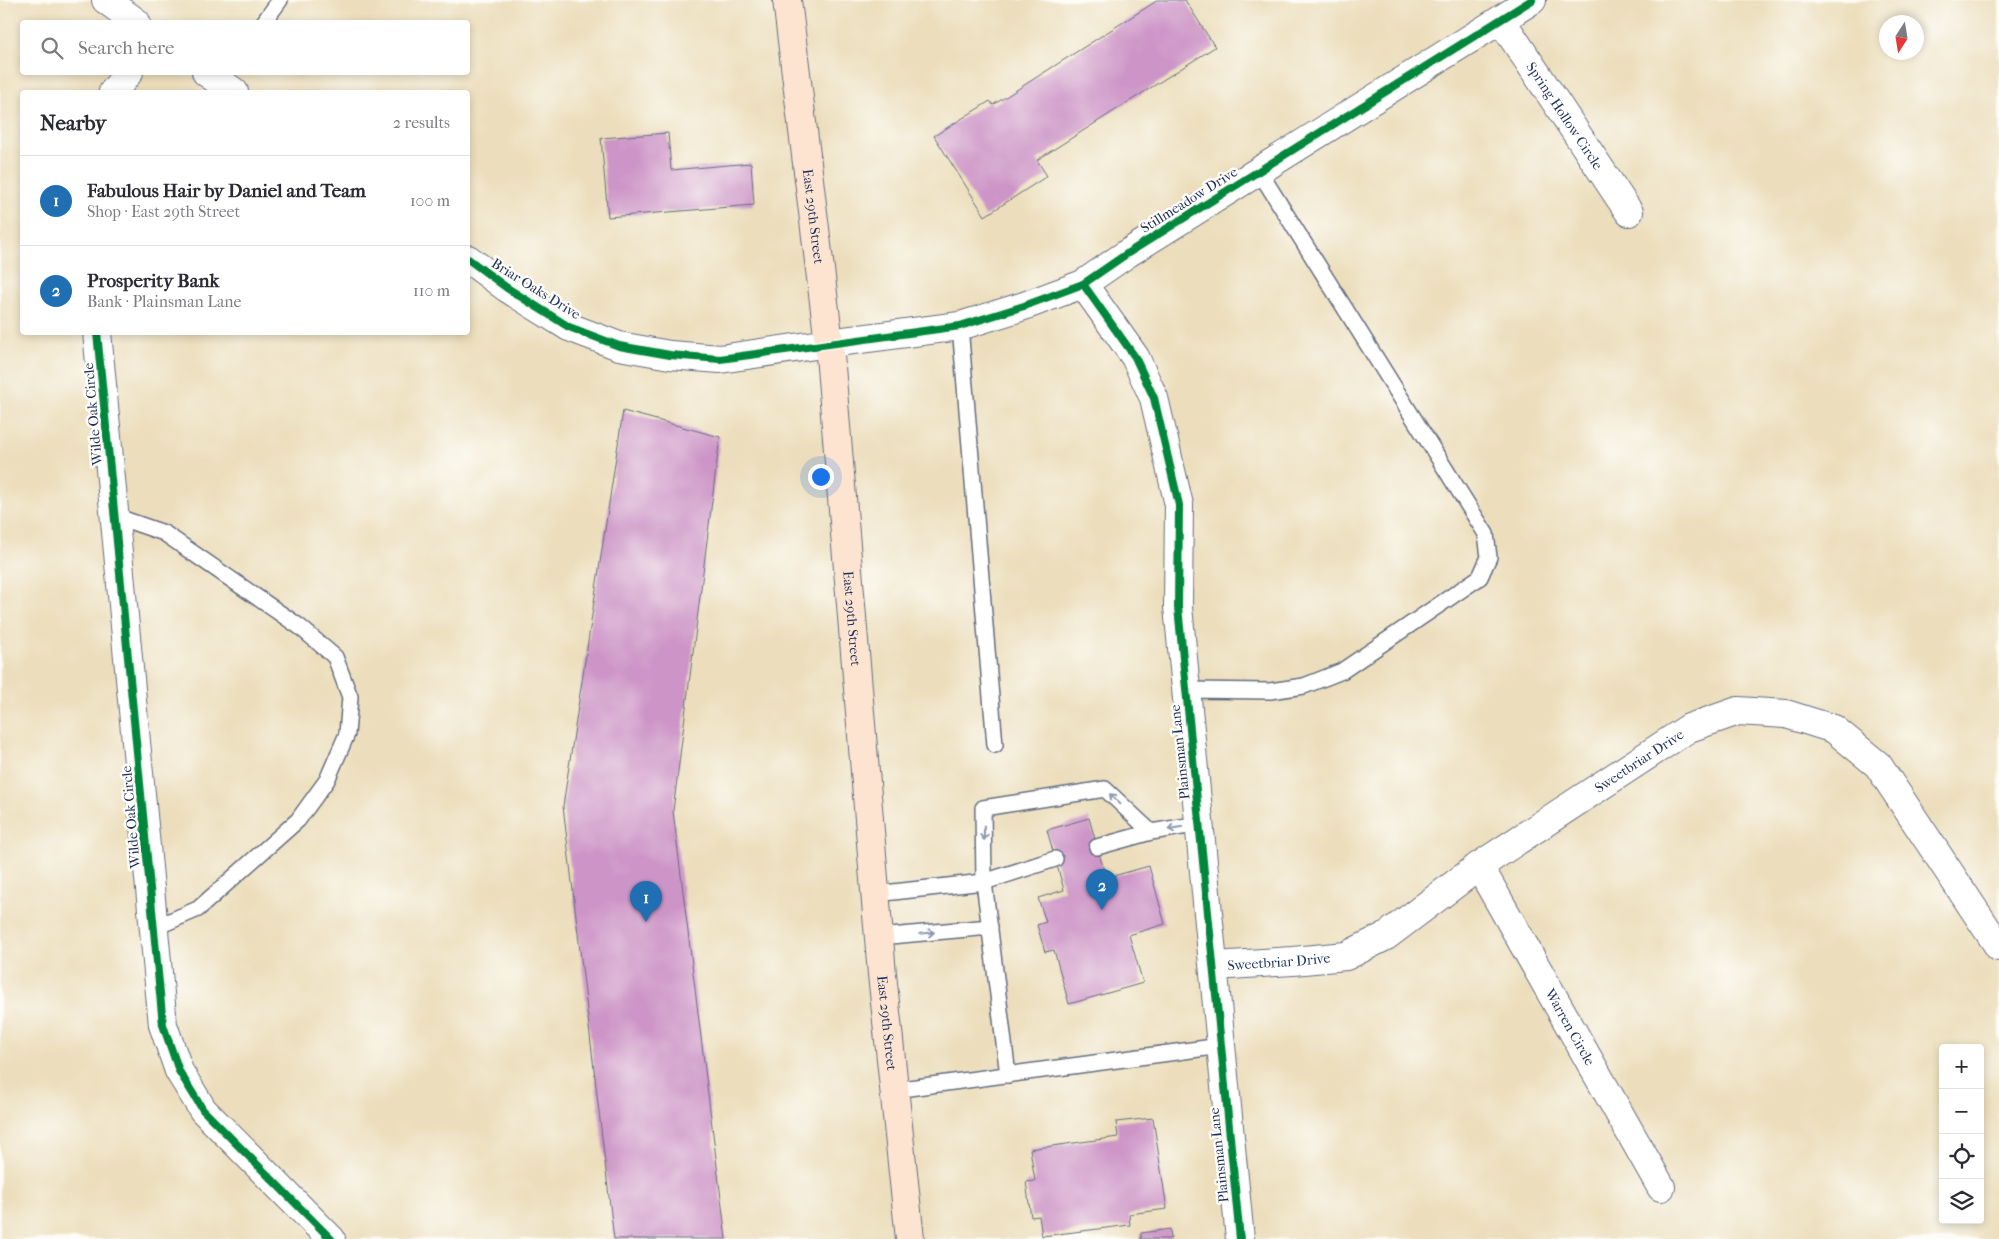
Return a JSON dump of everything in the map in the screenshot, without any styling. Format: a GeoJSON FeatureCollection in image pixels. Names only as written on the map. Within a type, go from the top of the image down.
{"type":"FeatureCollection","features":[{"type":"Feature","properties":{"kind":"main road","name":"East 29th Street"},"geometry":{"type":"LineString","coordinates":[[787,0],[829,343],[875,894],[910,1239]]}},
{"type":"Feature","properties":{"kind":"street"},"geometry":{"type":"LineString","coordinates":[[106,0],[133,20]]}},
{"type":"Feature","properties":{"kind":"street","name":"Stillmeadow Drive"},"geometry":{"type":"LineString","coordinates":[[829,343],[960,326],[1024,306],[1083,284],[1128,253],[1532,0]]}},
{"type":"Feature","properties":{"kind":"street","name":"Spring Hollow Circle"},"geometry":{"type":"LineString","coordinates":[[1501,20],[1629,212]]}},
{"type":"Feature","properties":{"kind":"street"},"geometry":{"type":"LineString","coordinates":[[115,90],[127,75]]}},
{"type":"Feature","properties":{"kind":"street","name":"Briar Oaks Drive"},"geometry":{"type":"LineString","coordinates":[[470,260],[507,288],[570,327],[619,346],[670,356],[720,359],[829,343]]}},
{"type":"Feature","properties":{"kind":"street","name":"Plainsman Lane"},"geometry":{"type":"LineString","coordinates":[[1083,284],[1136,357],[1154,398],[1179,505],[1178,606],[1240,1239]]}},
{"type":"Feature","properties":{"kind":"street","name":"Wilde Oak Circle"},"geometry":{"type":"LineString","coordinates":[[98,335],[163,1025],[178,1071],[203,1110],[331,1239]]}},
{"type":"Feature","properties":{"kind":"street","name":"Sweetbriar Drive"},"geometry":{"type":"LineString","coordinates":[[1214,966],[1346,956],[1386,936],[1479,866],[1689,728],[1738,711],[1786,714],[1834,729],[1878,765],[1999,947]]}},
{"type":"Feature","properties":{"kind":"street","name":"Warren Circle"},"geometry":{"type":"LineString","coordinates":[[1479,866],[1661,1187]]}},
{"type":"Feature","properties":{"kind":"lane"},"geometry":{"type":"LineString","coordinates":[[265,20],[280,0]]}},
{"type":"Feature","properties":{"kind":"lane"},"geometry":{"type":"LineString","coordinates":[[1186,690],[1270,691],[1304,686],[1342,671],[1480,577],[1489,557],[1486,534],[1259,171]]}},
{"type":"Feature","properties":{"kind":"lane"},"geometry":{"type":"LineString","coordinates":[[960,326],[995,745]]}},
{"type":"Feature","properties":{"kind":"lane"},"geometry":{"type":"LineString","coordinates":[[115,516],[164,533],[300,627],[335,657],[350,697],[347,734],[331,773],[298,820],[198,908],[154,928]]}},
{"type":"Feature","properties":{"kind":"lane"},"geometry":{"type":"LineString","coordinates":[[1008,1075],[984,882],[983,808],[1105,788],[1151,832]]}},
{"type":"Feature","properties":{"kind":"lane"},"geometry":{"type":"LineString","coordinates":[[1097,847],[1151,832],[1200,824]]}},
{"type":"Feature","properties":{"kind":"lane"},"geometry":{"type":"LineString","coordinates":[[875,894],[984,882],[1055,859]]}},
{"type":"Feature","properties":{"kind":"lane"},"geometry":{"type":"LineString","coordinates":[[879,937],[990,927]]}},
{"type":"Feature","properties":{"kind":"lane"},"geometry":{"type":"LineString","coordinates":[[894,1090],[1221,1046]]}},
{"type":"Feature","properties":{"kind":"building"},"geometry":{"type":"Polygon","coordinates":[[[1158,0],[1185,0],[1215,47],[1037,160],[1047,176],[985,216],[934,136],[990,101],[993,105],[1158,0]]]}},
{"type":"Feature","properties":{"kind":"building"},"geometry":{"type":"Polygon","coordinates":[[[668,133],[671,170],[751,163],[754,205],[608,217],[601,138],[668,133]]]}},
{"type":"Feature","properties":{"kind":"building"},"geometry":{"type":"Polygon","coordinates":[[[623,411],[720,437],[673,811],[726,1239],[614,1239],[563,806],[623,411]]]}},
{"type":"Feature","properties":{"kind":"building"},"geometry":{"type":"Polygon","coordinates":[[[1089,818],[1106,878],[1149,866],[1165,924],[1129,935],[1143,983],[1069,1004],[1054,950],[1045,952],[1037,925],[1046,922],[1038,898],[1064,890],[1047,830],[1089,818]]]}},
{"type":"Feature","properties":{"kind":"building"},"geometry":{"type":"Polygon","coordinates":[[[1153,1118],[1167,1209],[1129,1214],[1130,1225],[1042,1236],[1039,1216],[1031,1217],[1026,1182],[1035,1181],[1030,1149],[1118,1137],[1116,1122],[1153,1118]]]}},
{"type":"Feature","properties":{"kind":"building"},"geometry":{"type":"Polygon","coordinates":[[[1170,1229],[1171,1239],[1141,1239],[1141,1233],[1170,1229]]]}},
{"type":"Feature","properties":{"kind":"cycle path"},"geometry":{"type":"LineString","coordinates":[[470,260],[507,288],[569,327],[619,346],[670,355],[720,359],[960,326],[1024,306],[1083,284],[1128,253],[1532,0]]}},
{"type":"Feature","properties":{"kind":"cycle path"},"geometry":{"type":"LineString","coordinates":[[1083,284],[1135,357],[1154,398],[1179,505],[1178,607],[1240,1239]]}},
{"type":"Feature","properties":{"kind":"cycle path"},"geometry":{"type":"LineString","coordinates":[[97,335],[163,1025],[179,1071],[203,1110],[331,1239]]}},
{"type":"Feature","properties":{"kind":"place","name":"Prosperity Bank"},"geometry":{"type":"Point","coordinates":[1102,910]}},
{"type":"Feature","properties":{"kind":"place","name":"Fabulous Hair by Daniel and Team"},"geometry":{"type":"Point","coordinates":[646,922]}}]}
